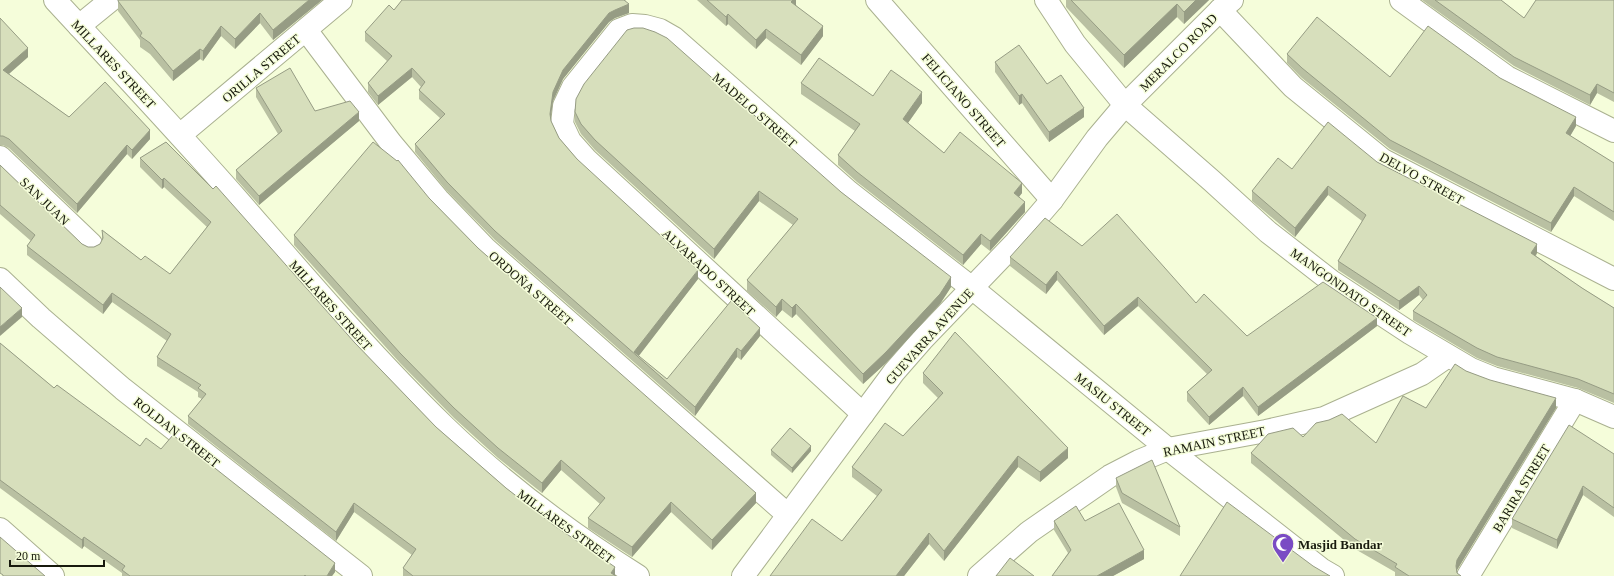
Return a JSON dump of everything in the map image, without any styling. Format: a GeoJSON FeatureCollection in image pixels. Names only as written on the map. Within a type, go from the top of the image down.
{"type":"FeatureCollection","features":[{"type":"Feature","properties":{"kind":"street","name":"MILLARES STREET"},"geometry":{"type":"LineString","coordinates":[[55,0],[180,135],[360,339],[446,428],[516,490],[592,547],[638,576]]}},
{"type":"Feature","properties":{"kind":"street"},"geometry":{"type":"LineString","coordinates":[[79,26],[111,0]]}},
{"type":"Feature","properties":{"kind":"street","name":"ORILLA STREET"},"geometry":{"type":"LineString","coordinates":[[180,135],[341,0]]}},
{"type":"Feature","properties":{"kind":"street","name":"FELICIANO STREET"},"geometry":{"type":"LineString","coordinates":[[877,0],[1052,200]]}},
{"type":"Feature","properties":{"kind":"street","name":"MANGONDATO STREET"},"geometry":{"type":"LineString","coordinates":[[1046,0],[1075,44],[1124,105],[1212,181],[1268,232],[1330,281],[1410,333],[1471,369],[1493,378],[1522,384],[1575,400],[1614,417]]}},
{"type":"Feature","properties":{"kind":"street"},"geometry":{"type":"LineString","coordinates":[[1401,0],[1507,77],[1614,131]]}},
{"type":"Feature","properties":{"kind":"street","name":"MERALCO ROAD"},"geometry":{"type":"LineString","coordinates":[[1124,105],[1226,5]]}},
{"type":"Feature","properties":{"kind":"street","name":"DELVO STREET"},"geometry":{"type":"LineString","coordinates":[[1226,5],[1292,87],[1384,160],[1614,279]]}},
{"type":"Feature","properties":{"kind":"street","name":"MADELO STREET"},"geometry":{"type":"LineString","coordinates":[[562,124],[564,106],[573,86],[619,30],[632,25],[645,26],[660,30],[674,38],[849,192],[972,288]]}},
{"type":"Feature","properties":{"kind":"street","name":"ORDOÑA STREET"},"geometry":{"type":"LineString","coordinates":[[306,30],[391,143],[438,199],[486,249],[788,516]]}},
{"type":"Feature","properties":{"kind":"street","name":"GUEVARRA AVENUE"},"geometry":{"type":"LineString","coordinates":[[743,576],[894,372],[1016,242],[1052,200],[1097,138],[1124,105]]}},
{"type":"Feature","properties":{"kind":"street","name":"ALVARADO STREET"},"geometry":{"type":"LineString","coordinates":[[562,124],[570,141],[586,159],[863,414]]}},
{"type":"Feature","properties":{"kind":"street","name":"SAN JUAN"},"geometry":{"type":"LineString","coordinates":[[0,157],[91,244]]}},
{"type":"Feature","properties":{"kind":"street","name":"ROLDAN STREET"},"geometry":{"type":"LineString","coordinates":[[0,280],[41,318],[123,389],[361,576]]}},
{"type":"Feature","properties":{"kind":"street","name":"MASIU STREET"},"geometry":{"type":"LineString","coordinates":[[972,288],[1168,449],[1315,564],[1333,576]]}},
{"type":"Feature","properties":{"kind":"street","name":"RAMAIN STREET"},"geometry":{"type":"LineString","coordinates":[[979,576],[1029,532],[1110,476],[1138,461],[1168,449],[1266,431],[1324,418],[1422,374],[1448,356]]}},
{"type":"Feature","properties":{"kind":"street","name":"BARIRA STREET"},"geometry":{"type":"LineString","coordinates":[[1468,576],[1575,400]]}},
{"type":"Feature","properties":{"kind":"street"},"geometry":{"type":"LineString","coordinates":[[0,529],[53,576]]}},
{"type":"Feature","properties":{"kind":"building"},"geometry":{"type":"Polygon","coordinates":[[[118,0],[309,0],[273,30],[260,13],[235,39],[221,26],[203,51],[200,49],[173,71],[150,43],[140,36],[142,33],[118,0]]]}},
{"type":"Feature","properties":{"kind":"building"},"geometry":{"type":"Polygon","coordinates":[[[402,0],[624,0],[629,4],[609,13],[563,70],[553,92],[550,114],[551,121],[559,138],[577,159],[698,270],[634,352],[667,379],[731,301],[760,328],[741,351],[737,348],[695,407],[495,231],[447,182],[415,144],[445,114],[419,90],[425,82],[412,68],[378,96],[368,83],[392,56],[365,32],[389,5],[394,10],[402,0]]]}},
{"type":"Feature","properties":{"kind":"building"},"geometry":{"type":"Polygon","coordinates":[[[707,0],[793,0],[791,2],[823,26],[801,55],[766,29],[756,40],[728,14],[726,17],[707,0]]]}},
{"type":"Feature","properties":{"kind":"building"},"geometry":{"type":"Polygon","coordinates":[[[1071,0],[1196,0],[1184,12],[1177,4],[1124,55],[1071,0]]]}},
{"type":"Feature","properties":{"kind":"building"},"geometry":{"type":"Polygon","coordinates":[[[1435,0],[1501,0],[1524,18],[1536,0],[1614,0],[1614,93],[1597,84],[1590,95],[1514,57],[1435,0]]]}},
{"type":"Feature","properties":{"kind":"building"},"geometry":{"type":"Polygon","coordinates":[[[1317,17],[1390,77],[1428,26],[1500,78],[1576,117],[1566,133],[1614,163],[1614,212],[1574,187],[1551,223],[1390,140],[1287,54],[1317,17]]]}},
{"type":"Feature","properties":{"kind":"building"},"geometry":{"type":"Polygon","coordinates":[[[0,18],[28,48],[3,70],[69,117],[105,82],[150,130],[132,150],[127,145],[77,204],[9,139],[0,136],[0,18]]]}},
{"type":"Feature","properties":{"kind":"building"},"geometry":{"type":"Polygon","coordinates":[[[643,28],[667,38],[841,192],[951,277],[940,294],[886,352],[863,374],[796,304],[792,308],[782,299],[776,307],[747,280],[798,219],[759,191],[714,249],[595,140],[581,124],[575,112],[576,99],[584,84],[627,30],[643,28]]]}},
{"type":"Feature","properties":{"kind":"building"},"geometry":{"type":"Polygon","coordinates":[[[1019,45],[1047,84],[1061,75],[1084,108],[1049,132],[1022,94],[1019,96],[995,62],[1019,45]]]}},
{"type":"Feature","properties":{"kind":"building"},"geometry":{"type":"Polygon","coordinates":[[[819,58],[873,96],[891,70],[922,92],[903,119],[944,153],[960,132],[1022,183],[1014,193],[1025,202],[990,241],[981,234],[963,255],[857,172],[838,155],[860,124],[801,83],[819,58]]]}},
{"type":"Feature","properties":{"kind":"building"},"geometry":{"type":"Polygon","coordinates":[[[290,68],[315,111],[350,101],[359,112],[259,196],[236,170],[282,131],[256,88],[290,68]]]}},
{"type":"Feature","properties":{"kind":"building"},"geometry":{"type":"Polygon","coordinates":[[[1328,122],[1377,162],[1537,244],[1531,253],[1614,308],[1614,394],[1578,379],[1497,357],[1477,348],[1413,311],[1427,295],[1419,286],[1399,301],[1338,261],[1366,215],[1328,186],[1295,228],[1252,191],[1278,158],[1292,169],[1328,122]]]}},
{"type":"Feature","properties":{"kind":"building"},"geometry":{"type":"Polygon","coordinates":[[[166,142],[213,189],[216,186],[355,343],[436,427],[506,488],[555,526],[615,567],[611,573],[616,576],[413,576],[403,568],[416,549],[354,503],[336,532],[188,416],[206,394],[198,388],[201,385],[157,357],[171,334],[112,293],[103,305],[27,246],[35,235],[0,205],[0,165],[82,244],[88,247],[94,247],[100,244],[103,238],[102,230],[141,260],[145,256],[170,274],[211,222],[164,178],[162,180],[140,158],[166,142]]]}},
{"type":"Feature","properties":{"kind":"building"},"geometry":{"type":"Polygon","coordinates":[[[373,142],[397,161],[398,160],[429,198],[478,248],[756,493],[712,540],[671,502],[632,547],[588,518],[605,498],[561,460],[542,483],[498,448],[454,408],[400,353],[294,235],[373,142]]]}},
{"type":"Feature","properties":{"kind":"building"},"geometry":{"type":"Polygon","coordinates":[[[1117,214],[1196,303],[1204,294],[1247,336],[1323,282],[1377,318],[1258,407],[1243,387],[1209,417],[1187,392],[1212,370],[1138,297],[1104,326],[1057,271],[1046,285],[1010,257],[1045,218],[1082,246],[1117,214]]]}},
{"type":"Feature","properties":{"kind":"building"},"geometry":{"type":"Polygon","coordinates":[[[0,287],[22,308],[0,327],[0,287]]]}},
{"type":"Feature","properties":{"kind":"building"},"geometry":{"type":"Polygon","coordinates":[[[955,332],[1068,448],[1040,472],[1018,456],[944,551],[929,533],[896,576],[770,576],[812,519],[842,541],[882,490],[852,467],[885,423],[903,436],[943,393],[923,373],[955,332]]]}},
{"type":"Feature","properties":{"kind":"building"},"geometry":{"type":"Polygon","coordinates":[[[0,343],[54,388],[57,385],[140,446],[146,438],[161,449],[173,435],[335,563],[327,576],[130,576],[122,570],[125,566],[84,537],[82,540],[0,480],[0,343]]]}},
{"type":"Feature","properties":{"kind":"building"},"geometry":{"type":"Polygon","coordinates":[[[1455,364],[1466,371],[1490,380],[1556,398],[1457,560],[1457,573],[1461,576],[1409,576],[1395,567],[1397,564],[1355,539],[1251,453],[1268,434],[1293,428],[1303,437],[1316,423],[1329,420],[1342,414],[1376,443],[1403,396],[1426,408],[1455,364]]]}},
{"type":"Feature","properties":{"kind":"building"},"geometry":{"type":"Polygon","coordinates":[[[1569,425],[1614,454],[1614,508],[1583,486],[1557,540],[1512,519],[1569,425]]]}},
{"type":"Feature","properties":{"kind":"building"},"geometry":{"type":"Polygon","coordinates":[[[790,428],[811,446],[792,468],[771,450],[790,428]]]}},
{"type":"Feature","properties":{"kind":"building"},"geometry":{"type":"Polygon","coordinates":[[[1152,460],[1180,527],[1122,493],[1116,478],[1152,460]]]}},
{"type":"Feature","properties":{"kind":"building"},"geometry":{"type":"Polygon","coordinates":[[[1227,502],[1313,566],[1330,576],[1180,576],[1227,502]]]}},
{"type":"Feature","properties":{"kind":"building"},"geometry":{"type":"Polygon","coordinates":[[[1119,503],[1144,550],[1097,576],[1052,576],[1071,550],[1054,521],[1076,506],[1085,521],[1119,503]]]}},
{"type":"Feature","properties":{"kind":"building"},"geometry":{"type":"Polygon","coordinates":[[[0,537],[45,576],[3,576],[0,573],[0,537]]]}},
{"type":"Feature","properties":{"kind":"building"},"geometry":{"type":"Polygon","coordinates":[[[1010,558],[1034,576],[996,576],[1010,558]]]}},
{"type":"Feature","properties":{"kind":"place","name":"Masjid Bandar"},"geometry":{"type":"Point","coordinates":[1283,564]}}]}
